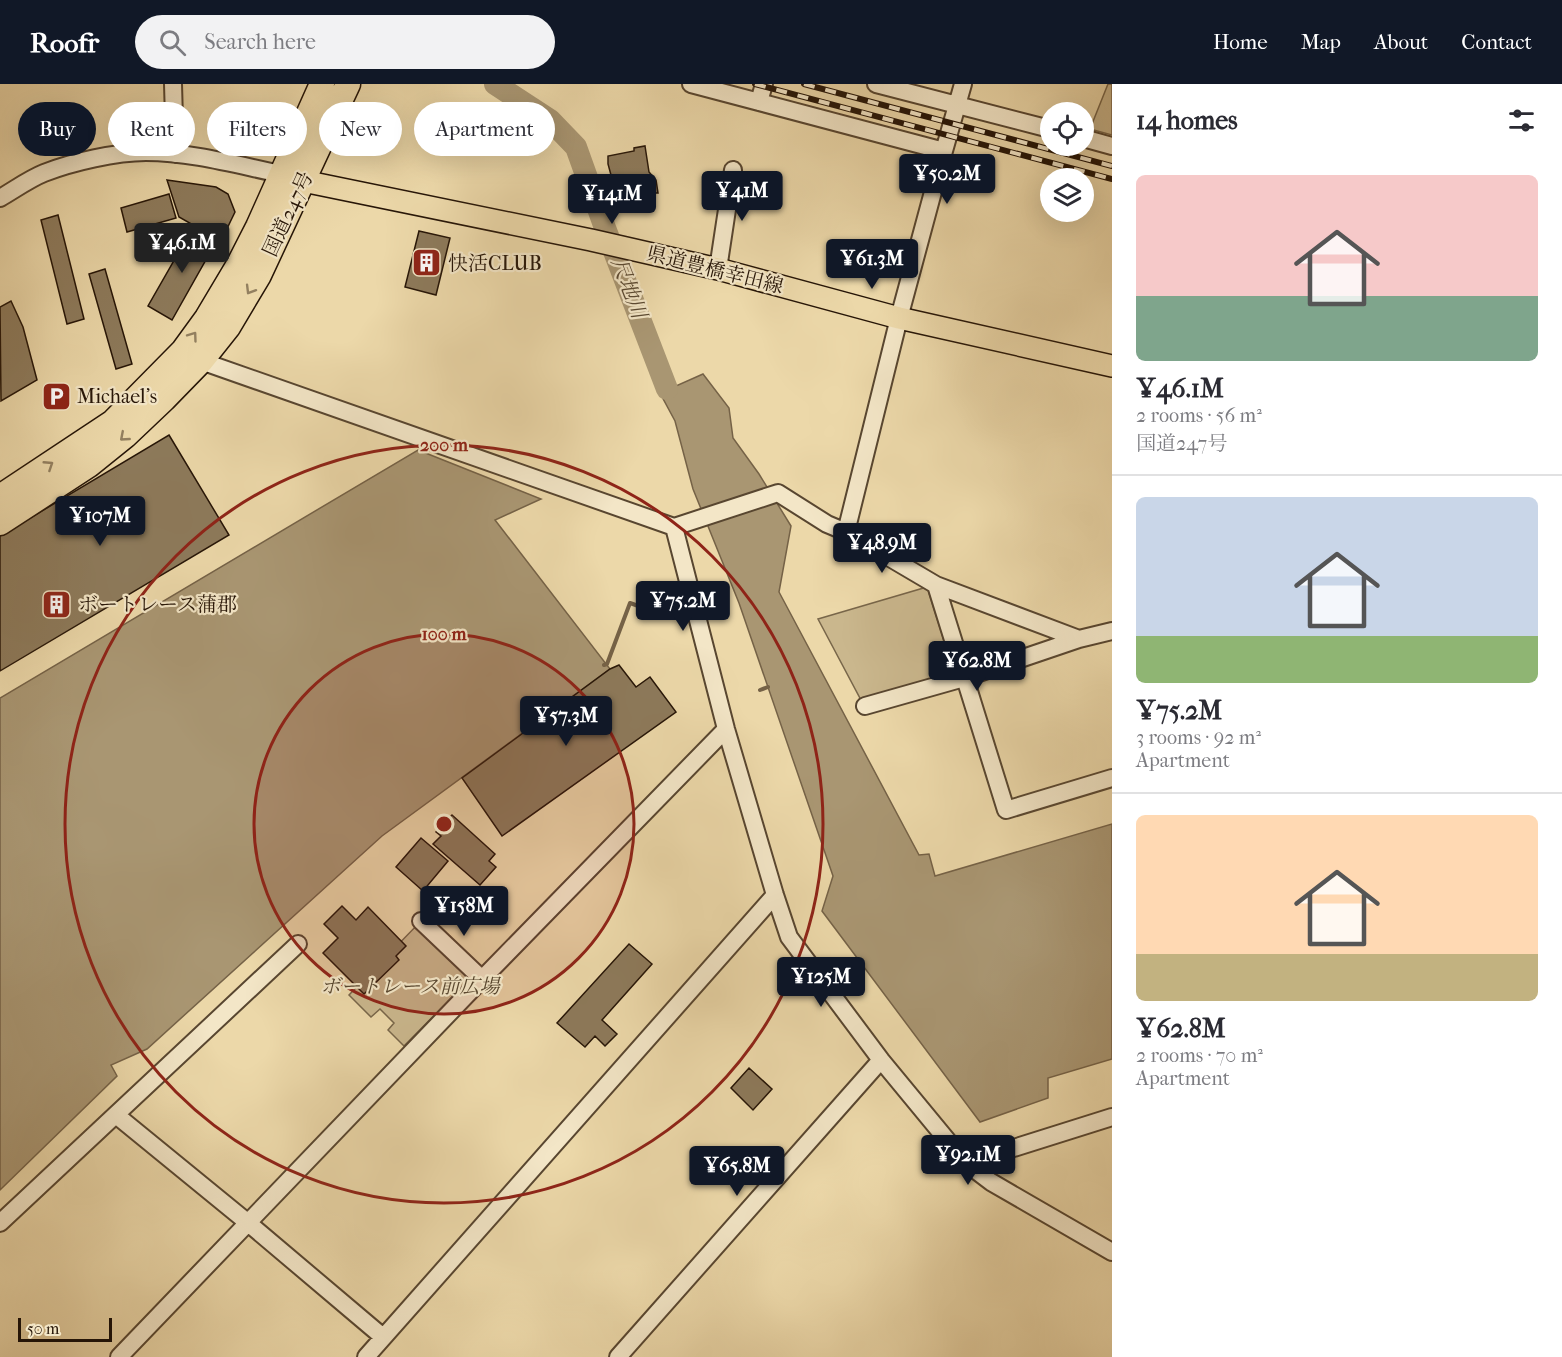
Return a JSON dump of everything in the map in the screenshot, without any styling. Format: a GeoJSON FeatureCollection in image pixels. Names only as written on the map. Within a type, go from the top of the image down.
{"type":"FeatureCollection","features":[{"type":"Feature","properties":{"kind":"highway","name":"国道247号"},"geometry":{"type":"LineString","coordinates":[[0,523],[89,465],[125,436],[201,361],[228,327],[259,275],[322,84]]}},
{"type":"Feature","properties":{"kind":"highway","name":"国道247号"},"geometry":{"type":"LineString","coordinates":[[0,497],[113,422],[183,351],[207,318],[348,84]]}},
{"type":"Feature","properties":{"kind":"main road","name":"県道豊橋幸田線"},"geometry":{"type":"LineString","coordinates":[[292,177],[718,269],[900,318],[1112,366]]}},
{"type":"Feature","properties":{"kind":"street"},"geometry":{"type":"LineString","coordinates":[[173,84],[174,102]]}},
{"type":"Feature","properties":{"kind":"street"},"geometry":{"type":"LineString","coordinates":[[691,84],[944,151]]}},
{"type":"Feature","properties":{"kind":"street"},"geometry":{"type":"LineString","coordinates":[[759,102],[764,84]]}},
{"type":"Feature","properties":{"kind":"street"},"geometry":{"type":"LineString","coordinates":[[876,84],[1040,126]]}},
{"type":"Feature","properties":{"kind":"street"},"geometry":{"type":"LineString","coordinates":[[846,532],[900,318],[963,84]]}},
{"type":"Feature","properties":{"kind":"street"},"geometry":{"type":"LineString","coordinates":[[1094,141],[1112,146]]}},
{"type":"Feature","properties":{"kind":"street"},"geometry":{"type":"LineString","coordinates":[[0,198],[42,174],[75,163],[108,156]]}},
{"type":"Feature","properties":{"kind":"street"},"geometry":{"type":"LineString","coordinates":[[186,156],[292,177]]}},
{"type":"Feature","properties":{"kind":"street"},"geometry":{"type":"LineString","coordinates":[[718,269],[733,170]]}},
{"type":"Feature","properties":{"kind":"street"},"geometry":{"type":"LineString","coordinates":[[201,361],[674,527],[778,493],[936,585],[1078,639]]}},
{"type":"Feature","properties":{"kind":"street"},"geometry":{"type":"LineString","coordinates":[[674,527],[726,729],[789,937],[881,1060],[966,1163],[991,1182],[1112,1252]]}},
{"type":"Feature","properties":{"kind":"street"},"geometry":{"type":"LineString","coordinates":[[936,585],[1005,810],[1112,778]]}},
{"type":"Feature","properties":{"kind":"street"},"geometry":{"type":"LineString","coordinates":[[865,706],[964,678],[1078,639],[1112,631]]}},
{"type":"Feature","properties":{"kind":"street"},"geometry":{"type":"LineString","coordinates":[[119,1357],[726,729]]}},
{"type":"Feature","properties":{"kind":"street"},"geometry":{"type":"LineString","coordinates":[[366,1357],[775,895]]}},
{"type":"Feature","properties":{"kind":"street"},"geometry":{"type":"LineString","coordinates":[[422,921],[482,979]]}},
{"type":"Feature","properties":{"kind":"street"},"geometry":{"type":"LineString","coordinates":[[0,1223],[298,944]]}},
{"type":"Feature","properties":{"kind":"street"},"geometry":{"type":"LineString","coordinates":[[618,1357],[881,1060]]}},
{"type":"Feature","properties":{"kind":"street"},"geometry":{"type":"LineString","coordinates":[[116,1115],[383,1337]]}},
{"type":"Feature","properties":{"kind":"street"},"geometry":{"type":"LineString","coordinates":[[966,1163],[1112,1117]]}},
{"type":"Feature","properties":{"kind":"green space"},"geometry":{"type":"Polygon","coordinates":[[[1108,84],[1112,84],[1112,135],[1094,130],[1094,119],[1108,84]]]}},
{"type":"Feature","properties":{"kind":"green space"},"geometry":{"type":"Polygon","coordinates":[[[927,587],[952,666],[948,674],[861,700],[818,619],[927,587]]]}},
{"type":"Feature","properties":{"kind":"green space","name":"ボートレース前広場"},"geometry":{"type":"Polygon","coordinates":[[[421,921],[472,977],[404,1046],[388,1030],[394,1023],[380,1009],[371,1017],[349,995],[421,921]]]}},
{"type":"Feature","properties":{"kind":"shaded area"},"geometry":{"type":"Polygon","coordinates":[[[703,374],[729,408],[733,438],[759,474],[791,526],[779,592],[919,855],[929,854],[935,876],[1112,824],[1112,1059],[1048,1078],[1048,1098],[980,1122],[822,911],[833,876],[739,603],[693,489],[675,421],[660,393],[703,374]]]}},
{"type":"Feature","properties":{"kind":"shaded area","name":"ボートレース蒲郡"},"geometry":{"type":"Polygon","coordinates":[[[418,450],[541,499],[495,520],[610,669],[382,836],[147,1049],[111,1065],[117,1076],[0,1190],[0,698],[418,450]]]}},
{"type":"Feature","properties":{"kind":"building"},"geometry":{"type":"Polygon","coordinates":[[[645,146],[649,172],[656,180],[658,193],[646,193],[636,184],[622,184],[611,175],[608,156],[634,151],[634,148],[645,146]]]}},
{"type":"Feature","properties":{"kind":"building"},"geometry":{"type":"Polygon","coordinates":[[[167,180],[216,187],[228,194],[235,212],[221,241],[179,217],[167,180]]]}},
{"type":"Feature","properties":{"kind":"building"},"geometry":{"type":"Polygon","coordinates":[[[169,194],[176,218],[127,232],[121,208],[169,194]]]}},
{"type":"Feature","properties":{"kind":"building"},"geometry":{"type":"Polygon","coordinates":[[[58,215],[84,319],[67,324],[41,220],[58,215]]]}},
{"type":"Feature","properties":{"kind":"building"},"geometry":{"type":"Polygon","coordinates":[[[192,229],[216,242],[172,320],[148,306],[192,229]]]}},
{"type":"Feature","properties":{"kind":"building","name":"快活CLUB"},"geometry":{"type":"Polygon","coordinates":[[[419,231],[450,238],[436,295],[405,287],[419,231]]]}},
{"type":"Feature","properties":{"kind":"building"},"geometry":{"type":"Polygon","coordinates":[[[105,269],[132,364],[116,369],[89,274],[105,269]]]}},
{"type":"Feature","properties":{"kind":"building"},"geometry":{"type":"Polygon","coordinates":[[[11,301],[23,327],[37,380],[1,401],[0,307],[11,301]]]}},
{"type":"Feature","properties":{"kind":"building","name":"ボートレース蒲郡"},"geometry":{"type":"Polygon","coordinates":[[[169,435],[229,535],[0,671],[0,536],[169,435]]]}},
{"type":"Feature","properties":{"kind":"building"},"geometry":{"type":"Polygon","coordinates":[[[619,665],[636,687],[650,677],[676,712],[502,836],[462,778],[610,669],[619,665]]]}},
{"type":"Feature","properties":{"kind":"building"},"geometry":{"type":"Polygon","coordinates":[[[452,815],[495,854],[489,861],[496,867],[480,885],[433,844],[441,836],[436,832],[452,815]]]}},
{"type":"Feature","properties":{"kind":"building"},"geometry":{"type":"Polygon","coordinates":[[[421,838],[448,861],[423,891],[396,867],[421,838]]]}},
{"type":"Feature","properties":{"kind":"building"},"geometry":{"type":"Polygon","coordinates":[[[342,906],[356,920],[368,907],[406,946],[396,956],[399,960],[364,994],[323,953],[338,938],[324,924],[342,906]]]}},
{"type":"Feature","properties":{"kind":"building"},"geometry":{"type":"Polygon","coordinates":[[[629,944],[652,964],[602,1020],[617,1034],[605,1046],[595,1036],[585,1047],[557,1023],[629,944]]]}},
{"type":"Feature","properties":{"kind":"building"},"geometry":{"type":"Polygon","coordinates":[[[749,1068],[772,1089],[753,1110],[731,1088],[749,1068]]]}},
{"type":"Feature","properties":{"kind":"waterway","name":"尺地川"},"geometry":{"type":"LineString","coordinates":[[495,84],[550,120],[576,147],[667,389]]}},
{"type":"Feature","properties":{"kind":"waterway"},"geometry":{"type":"LineString","coordinates":[[604,665],[607,664],[630,603],[644,608]]}},
{"type":"Feature","properties":{"kind":"waterway"},"geometry":{"type":"LineString","coordinates":[[760,690],[768,687]]}},
{"type":"Feature","properties":{"kind":"railway"},"geometry":{"type":"LineString","coordinates":[[755,84],[1112,179]]}},
{"type":"Feature","properties":{"kind":"railway"},"geometry":{"type":"LineString","coordinates":[[804,84],[1112,166]]}},
{"type":"Feature","properties":{"kind":"place","name":"快活CLUB"},"geometry":{"type":"Point","coordinates":[427,263]}},
{"type":"Feature","properties":{"kind":"place","name":"Michael's"},"geometry":{"type":"Point","coordinates":[56,396]}},
{"type":"Feature","properties":{"kind":"place","name":"ボートレース蒲郡"},"geometry":{"type":"Point","coordinates":[57,604]}}]}
